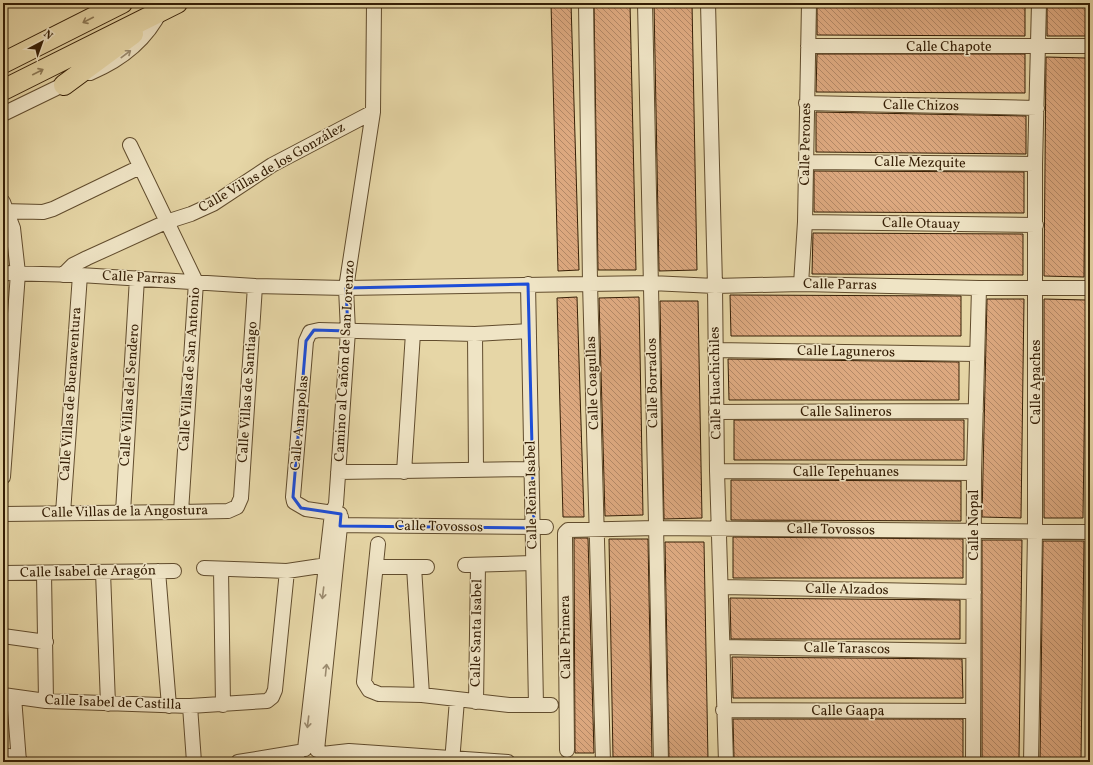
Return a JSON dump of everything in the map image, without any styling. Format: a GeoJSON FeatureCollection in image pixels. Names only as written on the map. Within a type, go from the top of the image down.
{"type":"FeatureCollection","features":[{"type":"Feature","properties":{"kind":"highway"},"geometry":{"type":"LineString","coordinates":[[3,63],[122,3]]}},
{"type":"Feature","properties":{"kind":"highway"},"geometry":{"type":"LineString","coordinates":[[64,85],[163,10]]}},
{"type":"Feature","properties":{"kind":"highway"},"geometry":{"type":"LineString","coordinates":[[3,90],[163,10]]}},
{"type":"Feature","properties":{"kind":"street","name":"Camino al Cañón de San Lorenzo"},"geometry":{"type":"LineString","coordinates":[[310,755],[336,516],[348,331],[346,288],[358,203],[369,144],[372,112],[374,3]]}},
{"type":"Feature","properties":{"kind":"street","name":"Calle Coagullas"},"geometry":{"type":"LineString","coordinates":[[586,3],[590,283],[598,529],[603,762]]}},
{"type":"Feature","properties":{"kind":"street","name":"Calle Borrados"},"geometry":{"type":"LineString","coordinates":[[645,3],[662,762]]}},
{"type":"Feature","properties":{"kind":"street","name":"Calle Huachichiles"},"geometry":{"type":"LineString","coordinates":[[708,3],[716,286],[715,350],[717,472],[723,647],[723,710],[726,762]]}},
{"type":"Feature","properties":{"kind":"street","name":"Calle Perones"},"geometry":{"type":"LineString","coordinates":[[801,284],[805,222],[809,3]]}},
{"type":"Feature","properties":{"kind":"street","name":"Calle Apaches"},"geometry":{"type":"LineString","coordinates":[[1031,762],[1035,532],[1035,164],[1039,3]]}},
{"type":"Feature","properties":{"kind":"street","name":"Calle Chapote"},"geometry":{"type":"LineString","coordinates":[[808,46],[1090,46]]}},
{"type":"Feature","properties":{"kind":"street"},"geometry":{"type":"LineString","coordinates":[[3,114],[64,85]]}},
{"type":"Feature","properties":{"kind":"street","name":"Calle Chizos"},"geometry":{"type":"LineString","coordinates":[[806,103],[1037,108]]}},
{"type":"Feature","properties":{"kind":"street","name":"Calle Villas de los González"},"geometry":{"type":"LineString","coordinates":[[63,275],[73,265],[87,258],[166,222],[191,214],[213,204],[272,165],[372,112]]}},
{"type":"Feature","properties":{"kind":"street","name":"Calle Villas de San Antonio"},"geometry":{"type":"LineString","coordinates":[[130,145],[196,282],[181,512]]}},
{"type":"Feature","properties":{"kind":"street","name":"Calle Mezquite"},"geometry":{"type":"LineString","coordinates":[[806,162],[1035,164]]}},
{"type":"Feature","properties":{"kind":"street"},"geometry":{"type":"LineString","coordinates":[[3,478],[9,331],[18,273],[16,242],[4,208],[43,212],[53,209],[140,167]]}},
{"type":"Feature","properties":{"kind":"street","name":"Calle Otauay"},"geometry":{"type":"LineString","coordinates":[[805,222],[1036,225]]}},
{"type":"Feature","properties":{"kind":"street","name":"Calle Parras"},"geometry":{"type":"LineString","coordinates":[[3,273],[80,275],[255,286],[346,288],[590,283],[651,283],[716,286],[801,284],[979,288],[1090,288]]}},
{"type":"Feature","properties":{"kind":"street","name":"Calle Villas de Buenaventura"},"geometry":{"type":"LineString","coordinates":[[63,513],[80,275]]}},
{"type":"Feature","properties":{"kind":"street","name":"Calle Villas del Sendero"},"geometry":{"type":"LineString","coordinates":[[123,512],[137,278]]}},
{"type":"Feature","properties":{"kind":"street","name":"Calle Reina Isabel"},"geometry":{"type":"LineString","coordinates":[[528,284],[532,469],[540,527],[533,563],[536,705]]}},
{"type":"Feature","properties":{"kind":"street","name":"Calle Villas de Santiago"},"geometry":{"type":"LineString","coordinates":[[242,498],[255,286]]}},
{"type":"Feature","properties":{"kind":"street","name":"Calle Nopal"},"geometry":{"type":"LineString","coordinates":[[973,762],[972,651],[975,532],[974,474],[979,288]]}},
{"type":"Feature","properties":{"kind":"street","name":"Calle Amapolas"},"geometry":{"type":"LineString","coordinates":[[336,516],[306,509],[294,502],[308,336],[314,330],[348,331]]}},
{"type":"Feature","properties":{"kind":"street"},"geometry":{"type":"LineString","coordinates":[[348,331],[475,334],[529,331]]}},
{"type":"Feature","properties":{"kind":"street"},"geometry":{"type":"LineString","coordinates":[[404,472],[413,333]]}},
{"type":"Feature","properties":{"kind":"street"},"geometry":{"type":"LineString","coordinates":[[475,334],[476,470]]}},
{"type":"Feature","properties":{"kind":"street","name":"Calle Laguneros"},"geometry":{"type":"LineString","coordinates":[[715,350],[977,354]]}},
{"type":"Feature","properties":{"kind":"street","name":"Calle Salineros"},"geometry":{"type":"LineString","coordinates":[[716,412],[976,411]]}},
{"type":"Feature","properties":{"kind":"street"},"geometry":{"type":"LineString","coordinates":[[338,472],[532,469]]}},
{"type":"Feature","properties":{"kind":"street","name":"Calle Tepehuanes"},"geometry":{"type":"LineString","coordinates":[[717,472],[974,474]]}},
{"type":"Feature","properties":{"kind":"street","name":"Calle Villas de la Angostura"},"geometry":{"type":"LineString","coordinates":[[3,514],[232,510],[240,504],[242,498]]}},
{"type":"Feature","properties":{"kind":"street","name":"Camino al Cañón de San Lorenzo"},"geometry":{"type":"LineString","coordinates":[[310,755],[327,565],[336,516]]}},
{"type":"Feature","properties":{"kind":"street","name":"Calle Tovossos"},"geometry":{"type":"LineString","coordinates":[[336,516],[540,527]]}},
{"type":"Feature","properties":{"kind":"street","name":"Calle Tovossos"},"geometry":{"type":"LineString","coordinates":[[572,530],[656,528],[1090,532]]}},
{"type":"Feature","properties":{"kind":"street","name":"Calle Primera"},"geometry":{"type":"LineString","coordinates":[[567,750],[565,536],[566,532],[572,530]]}},
{"type":"Feature","properties":{"kind":"street"},"geometry":{"type":"LineString","coordinates":[[378,544],[377,567],[364,682],[365,686],[369,690],[379,694],[422,695],[476,702],[551,705]]}},
{"type":"Feature","properties":{"kind":"street","name":"Calle Santa Isabel"},"geometry":{"type":"LineString","coordinates":[[476,702],[472,565],[533,563]]}},
{"type":"Feature","properties":{"kind":"street"},"geometry":{"type":"LineString","coordinates":[[204,568],[287,571],[327,565]]}},
{"type":"Feature","properties":{"kind":"street"},"geometry":{"type":"LineString","coordinates":[[377,567],[420,567],[422,695]]}},
{"type":"Feature","properties":{"kind":"street"},"geometry":{"type":"LineString","coordinates":[[221,569],[223,705]]}},
{"type":"Feature","properties":{"kind":"street"},"geometry":{"type":"LineString","coordinates":[[158,571],[169,706]]}},
{"type":"Feature","properties":{"kind":"street","name":"Calle Isabel de Aragón"},"geometry":{"type":"LineString","coordinates":[[3,573],[44,574],[174,571]]}},
{"type":"Feature","properties":{"kind":"street","name":"Calle Isabel de Castilla"},"geometry":{"type":"LineString","coordinates":[[8,696],[46,701],[169,706],[223,705],[262,702],[272,697],[275,690],[287,571]]}},
{"type":"Feature","properties":{"kind":"street"},"geometry":{"type":"LineString","coordinates":[[103,572],[108,704]]}},
{"type":"Feature","properties":{"kind":"street"},"geometry":{"type":"LineString","coordinates":[[44,574],[46,701]]}},
{"type":"Feature","properties":{"kind":"street","name":"Calle Alzados"},"geometry":{"type":"LineString","coordinates":[[721,587],[974,592]]}},
{"type":"Feature","properties":{"kind":"street"},"geometry":{"type":"LineString","coordinates":[[3,636],[46,642]]}},
{"type":"Feature","properties":{"kind":"street","name":"Calle Tarascos"},"geometry":{"type":"LineString","coordinates":[[723,647],[972,651]]}},
{"type":"Feature","properties":{"kind":"street"},"geometry":{"type":"LineString","coordinates":[[3,755],[19,760],[8,696]]}},
{"type":"Feature","properties":{"kind":"street"},"geometry":{"type":"LineString","coordinates":[[453,760],[457,700]]}},
{"type":"Feature","properties":{"kind":"street"},"geometry":{"type":"LineString","coordinates":[[190,706],[194,762]]}},
{"type":"Feature","properties":{"kind":"street","name":"Calle Gaapa"},"geometry":{"type":"LineString","coordinates":[[723,710],[973,711]]}},
{"type":"Feature","properties":{"kind":"street"},"geometry":{"type":"LineString","coordinates":[[238,762],[350,751],[434,760],[508,762]]}},
{"type":"Feature","properties":{"kind":"highlighted area"},"geometry":{"type":"Polygon","coordinates":[[[528,284],[534,528],[340,526],[341,514],[301,508],[293,497],[306,341],[314,330],[348,331],[346,288],[528,284]]]}},
{"type":"Feature","properties":{"kind":"building"},"geometry":{"type":"Polygon","coordinates":[[[551,3],[571,3],[579,270],[558,271],[551,3]]]}},
{"type":"Feature","properties":{"kind":"building"},"geometry":{"type":"Polygon","coordinates":[[[594,3],[630,3],[636,270],[598,270],[594,3]]]}},
{"type":"Feature","properties":{"kind":"building"},"geometry":{"type":"Polygon","coordinates":[[[654,3],[692,3],[697,270],[659,271],[654,3]]]}},
{"type":"Feature","properties":{"kind":"building"},"geometry":{"type":"Polygon","coordinates":[[[817,3],[1025,3],[1025,36],[817,35],[817,3]]]}},
{"type":"Feature","properties":{"kind":"building"},"geometry":{"type":"Polygon","coordinates":[[[1047,3],[1087,3],[1087,36],[1047,36],[1047,3]]]}},
{"type":"Feature","properties":{"kind":"building"},"geometry":{"type":"Polygon","coordinates":[[[817,54],[1025,54],[1025,93],[816,92],[817,54]]]}},
{"type":"Feature","properties":{"kind":"building"},"geometry":{"type":"Polygon","coordinates":[[[1046,57],[1086,58],[1084,277],[1044,276],[1046,57]]]}},
{"type":"Feature","properties":{"kind":"building"},"geometry":{"type":"Polygon","coordinates":[[[816,112],[1026,116],[1026,154],[816,152],[816,112]]]}},
{"type":"Feature","properties":{"kind":"building"},"geometry":{"type":"Polygon","coordinates":[[[814,171],[1024,172],[1024,213],[814,212],[814,171]]]}},
{"type":"Feature","properties":{"kind":"building"},"geometry":{"type":"Polygon","coordinates":[[[813,233],[1023,234],[1023,275],[812,274],[813,233]]]}},
{"type":"Feature","properties":{"kind":"building"},"geometry":{"type":"Polygon","coordinates":[[[730,295],[961,296],[961,336],[731,336],[730,295]]]}},
{"type":"Feature","properties":{"kind":"building"},"geometry":{"type":"Polygon","coordinates":[[[577,297],[584,517],[563,517],[557,298],[577,297]]]}},
{"type":"Feature","properties":{"kind":"building"},"geometry":{"type":"Polygon","coordinates":[[[639,297],[643,515],[605,516],[599,298],[639,297]]]}},
{"type":"Feature","properties":{"kind":"building"},"geometry":{"type":"Polygon","coordinates":[[[987,299],[1024,299],[1021,518],[982,517],[987,299]]]}},
{"type":"Feature","properties":{"kind":"building"},"geometry":{"type":"Polygon","coordinates":[[[1044,299],[1086,300],[1083,518],[1044,518],[1044,299]]]}},
{"type":"Feature","properties":{"kind":"building"},"geometry":{"type":"Polygon","coordinates":[[[660,301],[698,301],[702,518],[664,519],[660,301]]]}},
{"type":"Feature","properties":{"kind":"building"},"geometry":{"type":"Polygon","coordinates":[[[728,359],[959,362],[959,400],[729,400],[728,359]]]}},
{"type":"Feature","properties":{"kind":"building"},"geometry":{"type":"Polygon","coordinates":[[[734,420],[964,420],[964,460],[734,460],[734,420]]]}},
{"type":"Feature","properties":{"kind":"building"},"geometry":{"type":"Polygon","coordinates":[[[731,480],[961,481],[961,521],[731,520],[731,480]]]}},
{"type":"Feature","properties":{"kind":"building"},"geometry":{"type":"Polygon","coordinates":[[[733,537],[963,539],[963,578],[733,578],[733,537]]]}},
{"type":"Feature","properties":{"kind":"building"},"geometry":{"type":"Polygon","coordinates":[[[574,538],[588,538],[594,753],[575,753],[574,538]]]}},
{"type":"Feature","properties":{"kind":"building"},"geometry":{"type":"Polygon","coordinates":[[[609,539],[648,539],[652,757],[613,757],[609,539]]]}},
{"type":"Feature","properties":{"kind":"building"},"geometry":{"type":"Polygon","coordinates":[[[982,540],[1022,540],[1019,759],[982,759],[982,540]]]}},
{"type":"Feature","properties":{"kind":"building"},"geometry":{"type":"Polygon","coordinates":[[[1043,541],[1084,541],[1081,760],[1040,760],[1043,541]]]}},
{"type":"Feature","properties":{"kind":"building"},"geometry":{"type":"Polygon","coordinates":[[[665,542],[704,542],[708,760],[669,760],[665,542]]]}},
{"type":"Feature","properties":{"kind":"building"},"geometry":{"type":"Polygon","coordinates":[[[730,598],[960,600],[960,639],[731,639],[730,598]]]}},
{"type":"Feature","properties":{"kind":"building"},"geometry":{"type":"Polygon","coordinates":[[[732,657],[962,659],[963,698],[733,698],[732,657]]]}},
{"type":"Feature","properties":{"kind":"building"},"geometry":{"type":"Polygon","coordinates":[[[733,719],[963,719],[963,758],[734,758],[733,719]]]}}]}
